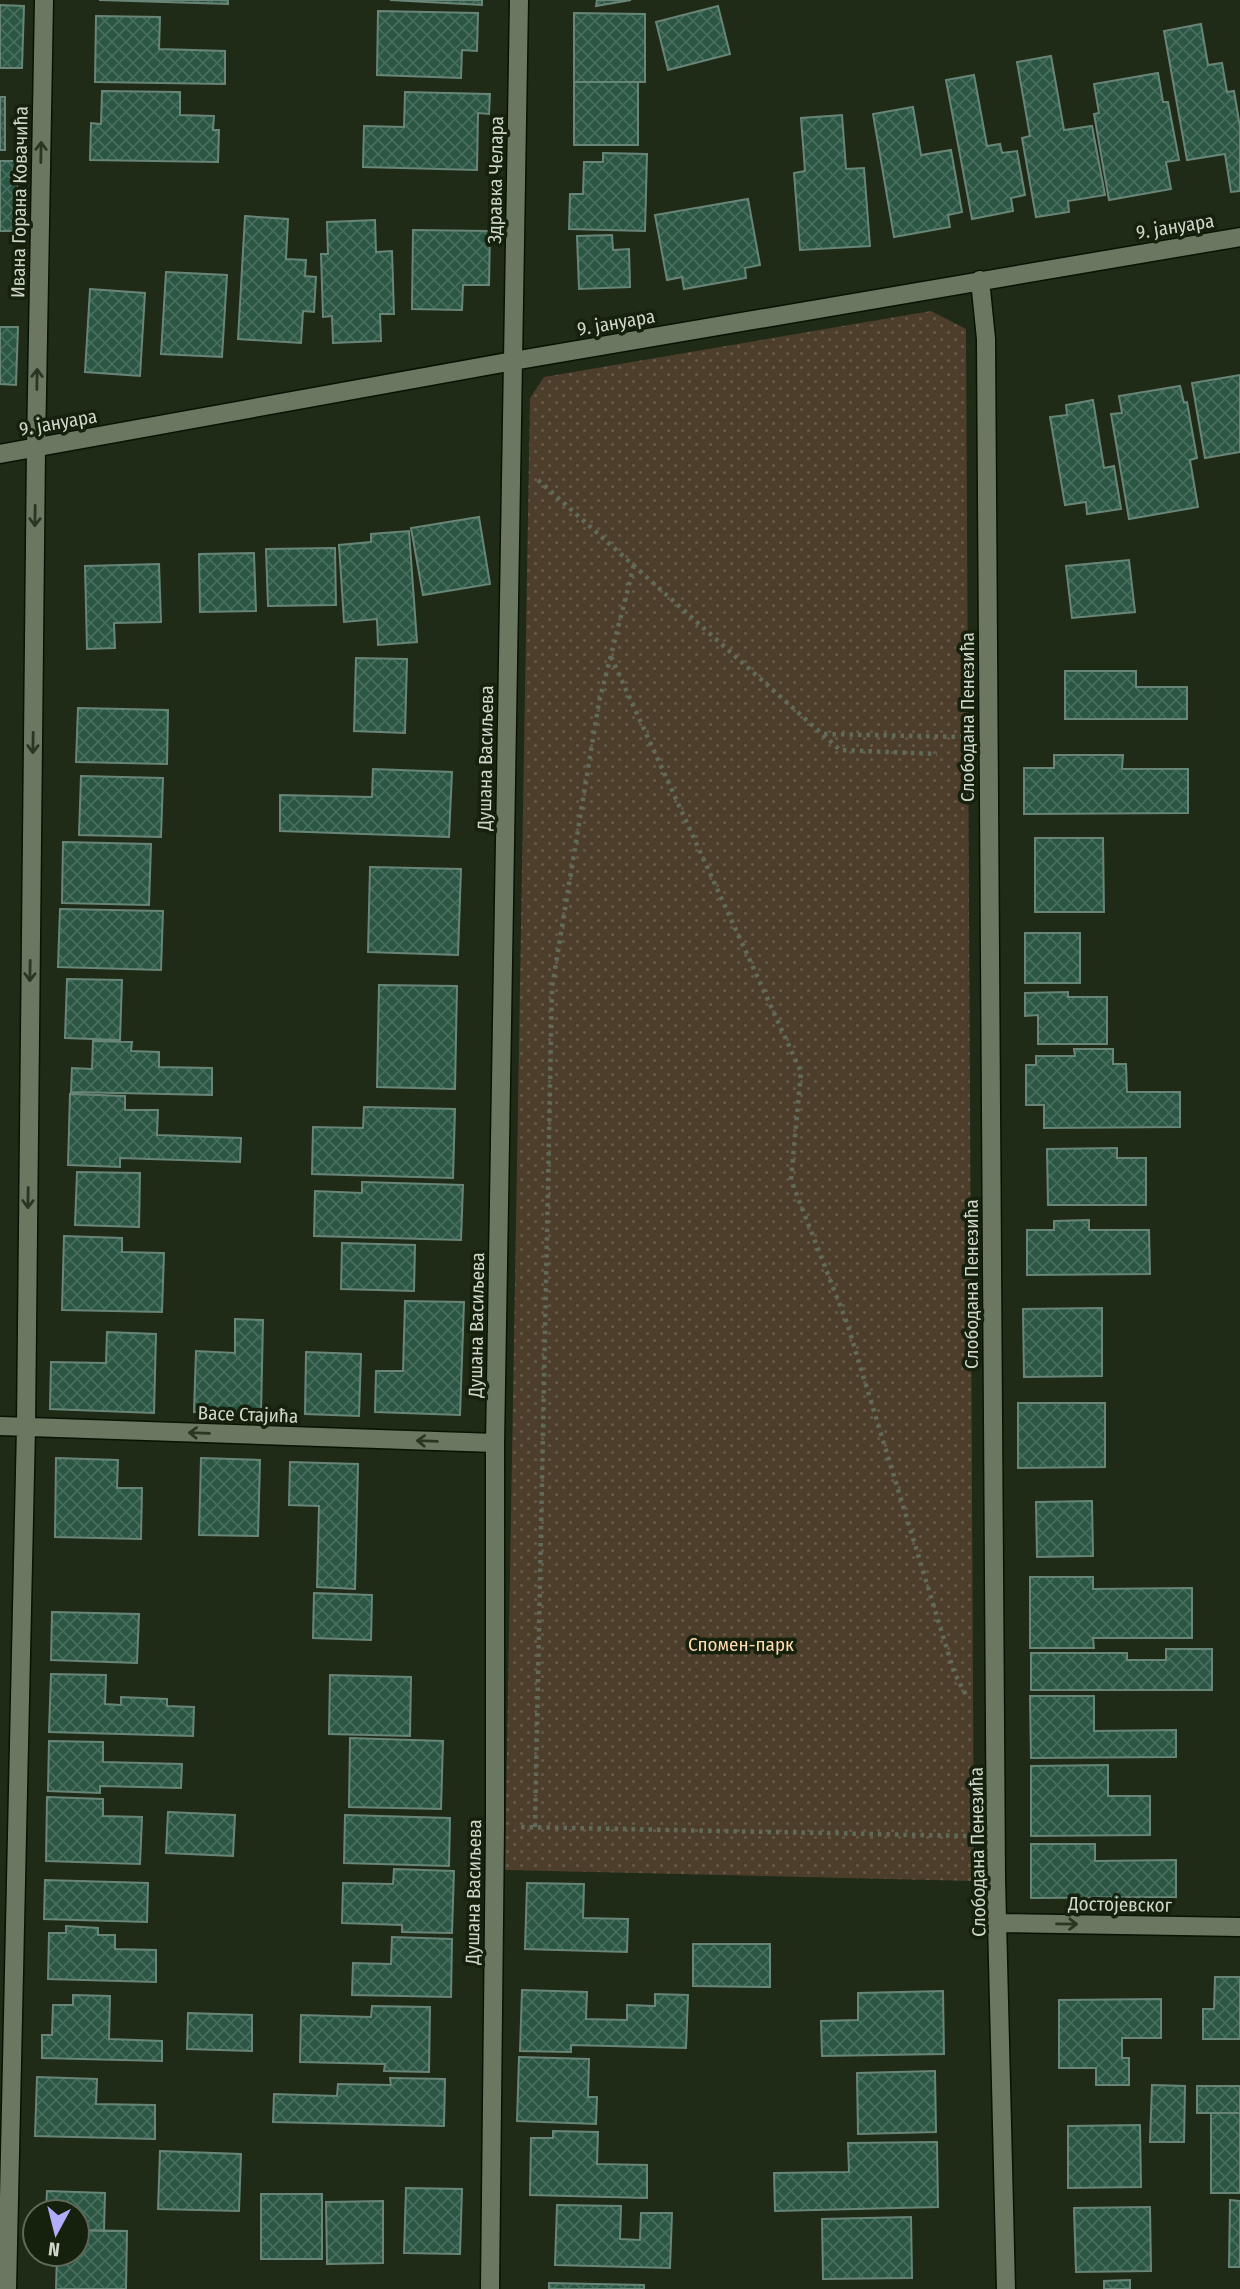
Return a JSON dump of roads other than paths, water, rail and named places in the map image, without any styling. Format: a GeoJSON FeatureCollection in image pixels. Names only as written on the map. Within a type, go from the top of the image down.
{"type":"FeatureCollection","features":[{"type":"Feature","properties":{"kind":"street","name":"Ивана Горана Ковачића"},"geometry":{"type":"LineString","coordinates":[[7,2289],[26,1427],[36,448],[44,0]]}},
{"type":"Feature","properties":{"kind":"street","name":"Здравка Челара"},"geometry":{"type":"LineString","coordinates":[[513,361],[519,0]]}},
{"type":"Feature","properties":{"kind":"street","name":"9. јануара"},"geometry":{"type":"LineString","coordinates":[[0,454],[513,361],[1240,237]]}},
{"type":"Feature","properties":{"kind":"street","name":"Слободана Пенезића"},"geometry":{"type":"LineString","coordinates":[[980,280],[986,340],[996,1837],[1006,2289]]}},
{"type":"Feature","properties":{"kind":"street","name":"Душана Васиљева"},"geometry":{"type":"LineString","coordinates":[[490,2289],[495,1826],[495,1443],[513,361]]}},
{"type":"Feature","properties":{"kind":"street","name":"Васе Стајића"},"geometry":{"type":"LineString","coordinates":[[0,1426],[495,1443]]}},
{"type":"Feature","properties":{"kind":"street","name":"Достојевског"},"geometry":{"type":"LineString","coordinates":[[999,1923],[1240,1927]]}},
{"type":"Feature","properties":{"kind":"park label","name":"Спомен-парк"},"geometry":{"type":"Point","coordinates":[741,1644]}}]}
